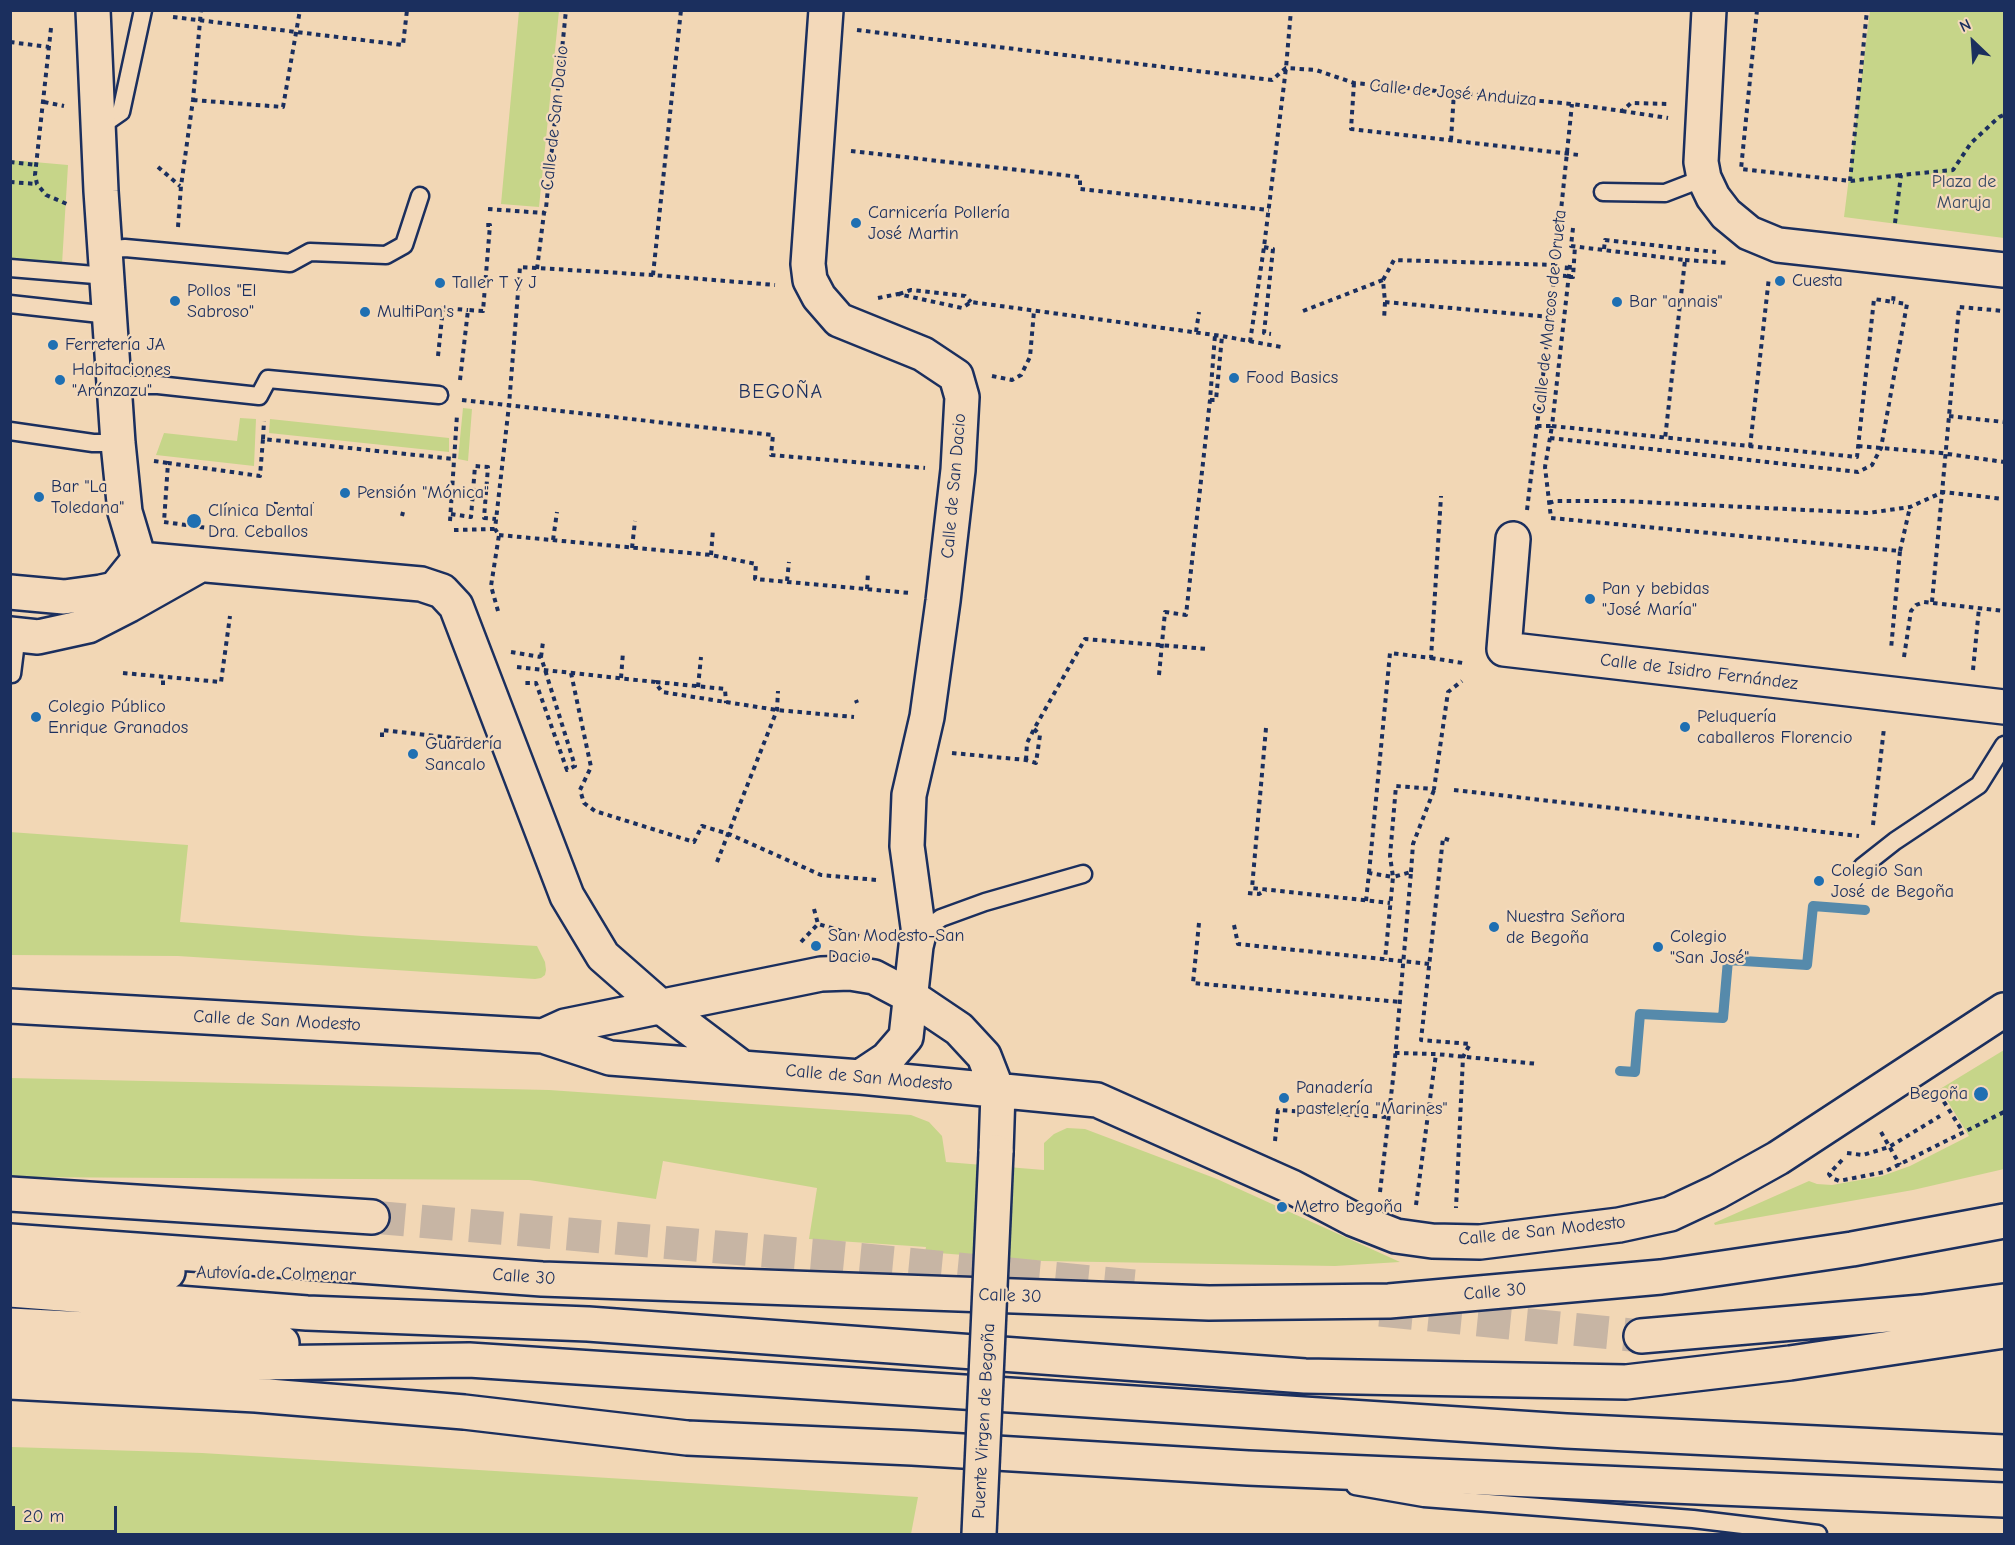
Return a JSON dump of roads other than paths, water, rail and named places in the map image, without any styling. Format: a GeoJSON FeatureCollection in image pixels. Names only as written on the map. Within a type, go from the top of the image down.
{"type":"FeatureCollection","features":[{"type":"Feature","properties":{"kind":"main road"},"geometry":{"type":"LineString","coordinates":[[93,10],[113,385],[125,512],[139,560]]}},
{"type":"Feature","properties":{"kind":"main road","name":"Calle de San Dacio"},"geometry":{"type":"LineString","coordinates":[[825,10],[808,252],[810,280],[819,297],[839,320],[923,354],[956,376],[962,397],[958,470],[943,601],[927,717],[909,795],[907,846],[920,934],[916,946],[906,1037],[887,1059],[860,1077]]}},
{"type":"Feature","properties":{"kind":"main road"},"geometry":{"type":"LineString","coordinates":[[1709,10],[1702,163],[1713,197],[1726,214],[1749,233],[1778,245],[2004,270]]}},
{"type":"Feature","properties":{"kind":"main road","name":"Calle de Isidro Fernández"},"geometry":{"type":"LineString","coordinates":[[1519,529],[1504,649],[2004,706]]}},
{"type":"Feature","properties":{"kind":"main road"},"geometry":{"type":"LineString","coordinates":[[139,560],[421,584],[442,591],[456,606],[567,896],[603,956],[660,1006],[741,1066]]}},
{"type":"Feature","properties":{"kind":"main road"},"geometry":{"type":"LineString","coordinates":[[10,592],[64,597],[115,589],[139,560]]}},
{"type":"Feature","properties":{"kind":"main road"},"geometry":{"type":"LineString","coordinates":[[14,634],[47,636],[87,626],[200,565]]}},
{"type":"Feature","properties":{"kind":"main road","name":"Calle de San Modesto"},"geometry":{"type":"LineString","coordinates":[[543,1035],[565,1026],[660,1006],[820,974],[850,973],[874,977],[910,996],[959,1029],[984,1056],[998,1092]]}},
{"type":"Feature","properties":{"kind":"main road","name":"Calle de San Modesto"},"geometry":{"type":"LineString","coordinates":[[10,1006],[543,1035],[610,1058],[741,1066],[1097,1100],[1292,1187],[1353,1219],[1396,1236],[1432,1241],[1480,1242],[1619,1225],[1670,1214],[1717,1192],[1778,1158],[1828,1123],[2004,1010]]}},
{"type":"Feature","properties":{"kind":"main road","name":"Puente Virgen de Begoña"},"geometry":{"type":"LineString","coordinates":[[979,1534],[998,1092]]}},
{"type":"Feature","properties":{"kind":"main road"},"geometry":{"type":"LineString","coordinates":[[996,1152],[1029,1112],[1051,1096]]}},
{"type":"Feature","properties":{"kind":"main road"},"geometry":{"type":"LineString","coordinates":[[10,1194],[372,1217]]}},
{"type":"Feature","properties":{"kind":"main road","name":"Calle 30"},"geometry":{"type":"LineString","coordinates":[[10,1241],[542,1279],[1209,1303],[1389,1301],[1661,1277],[1852,1249],[2004,1221]]}},
{"type":"Feature","properties":{"kind":"main road","name":"Autovía de Colmenar"},"geometry":{"type":"LineString","coordinates":[[10,1269],[542,1279]]}},
{"type":"Feature","properties":{"kind":"main road"},"geometry":{"type":"LineString","coordinates":[[10,1290],[307,1312],[588,1324],[1305,1376],[1626,1382],[1790,1363],[2004,1331]]}},
{"type":"Feature","properties":{"kind":"main road"},"geometry":{"type":"LineString","coordinates":[[1641,1336],[1922,1312],[2004,1301]]}},
{"type":"Feature","properties":{"kind":"main road"},"geometry":{"type":"LineString","coordinates":[[10,1325],[165,1333],[469,1360],[1566,1431],[2004,1452]]}},
{"type":"Feature","properties":{"kind":"main road"},"geometry":{"type":"LineString","coordinates":[[10,1353],[256,1363],[469,1360]]}},
{"type":"Feature","properties":{"kind":"main road"},"geometry":{"type":"LineString","coordinates":[[10,1382],[256,1395],[464,1412],[687,1438],[912,1448],[1248,1468],[2004,1500]]}},
{"type":"Feature","properties":{"kind":"main road"},"geometry":{"type":"LineString","coordinates":[[10,1405],[464,1412]]}},
{"type":"Feature","properties":{"kind":"lane"},"geometry":{"type":"LineString","coordinates":[[99,128],[121,112],[143,10]]}},
{"type":"Feature","properties":{"kind":"lane"},"geometry":{"type":"LineString","coordinates":[[1603,192],[1665,193],[1702,163]]}},
{"type":"Feature","properties":{"kind":"lane"},"geometry":{"type":"LineString","coordinates":[[10,268],[106,263],[125,248],[290,263],[310,252],[386,255],[404,245],[420,195]]}},
{"type":"Feature","properties":{"kind":"lane"},"geometry":{"type":"LineString","coordinates":[[10,304],[109,315]]}},
{"type":"Feature","properties":{"kind":"lane"},"geometry":{"type":"LineString","coordinates":[[113,385],[158,386],[260,396],[268,379],[439,395]]}},
{"type":"Feature","properties":{"kind":"lane"},"geometry":{"type":"LineString","coordinates":[[10,431],[93,443],[118,443]]}},
{"type":"Feature","properties":{"kind":"lane"},"geometry":{"type":"LineString","coordinates":[[12,674],[14,634]]}},
{"type":"Feature","properties":{"kind":"lane"},"geometry":{"type":"LineString","coordinates":[[1862,867],[1895,841],[1979,785],[2004,745]]}},
{"type":"Feature","properties":{"kind":"lane"},"geometry":{"type":"LineString","coordinates":[[920,934],[941,918],[985,902],[1083,874]]}},
{"type":"Feature","properties":{"kind":"lane"},"geometry":{"type":"LineString","coordinates":[[1248,1468],[1424,1498],[1693,1520],[1818,1534]]}},
{"type":"Feature","properties":{"kind":"waterway"},"geometry":{"type":"LineString","coordinates":[[1620,1071],[1635,1072],[1640,1014],[1723,1018],[1728,960],[1807,965],[1813,906],[1865,910]]}},
{"type":"Feature","properties":{"kind":"tunnel"},"geometry":{"type":"LineString","coordinates":[[372,1217],[834,1257],[1134,1286]]}},
{"type":"Feature","properties":{"kind":"tunnel"},"geometry":{"type":"LineString","coordinates":[[1380,1310],[1641,1336]]}},
{"type":"Feature","properties":{"kind":"place","name":"Carnicería Pollería José Martin"},"geometry":{"type":"Point","coordinates":[856,223]}},
{"type":"Feature","properties":{"kind":"place","name":"Cuesta"},"geometry":{"type":"Point","coordinates":[1780,281]}},
{"type":"Feature","properties":{"kind":"place","name":"Taller T y J"},"geometry":{"type":"Point","coordinates":[440,283]}},
{"type":"Feature","properties":{"kind":"place","name":"Pollos \"El Sabroso\""},"geometry":{"type":"Point","coordinates":[175,301]}},
{"type":"Feature","properties":{"kind":"place","name":"Bar \"annais\""},"geometry":{"type":"Point","coordinates":[1617,302]}},
{"type":"Feature","properties":{"kind":"place","name":"MultiPan's"},"geometry":{"type":"Point","coordinates":[365,312]}},
{"type":"Feature","properties":{"kind":"place","name":"Ferretería JA"},"geometry":{"type":"Point","coordinates":[53,345]}},
{"type":"Feature","properties":{"kind":"place","name":"Food Basics"},"geometry":{"type":"Point","coordinates":[1234,378]}},
{"type":"Feature","properties":{"kind":"place","name":"Habitaciones \"Aránzazu\""},"geometry":{"type":"Point","coordinates":[60,380]}},
{"type":"Feature","properties":{"kind":"place","name":"Pensión \"Mónica\""},"geometry":{"type":"Point","coordinates":[345,493]}},
{"type":"Feature","properties":{"kind":"place","name":"Bar \"La Toledana\""},"geometry":{"type":"Point","coordinates":[39,497]}},
{"type":"Feature","properties":{"kind":"place","name":"Clínica Dental Dra. Ceballos"},"geometry":{"type":"Point","coordinates":[194,521]}},
{"type":"Feature","properties":{"kind":"place","name":"Pan y bebidas \"José María\""},"geometry":{"type":"Point","coordinates":[1590,599]}},
{"type":"Feature","properties":{"kind":"place","name":"Colegio Público Enrique Granados"},"geometry":{"type":"Point","coordinates":[36,717]}},
{"type":"Feature","properties":{"kind":"place","name":"Peluquería caballeros Florencio"},"geometry":{"type":"Point","coordinates":[1685,727]}},
{"type":"Feature","properties":{"kind":"place","name":"Guardería Sancalo"},"geometry":{"type":"Point","coordinates":[413,754]}},
{"type":"Feature","properties":{"kind":"place","name":"Colegio San José de Begoña"},"geometry":{"type":"Point","coordinates":[1819,881]}},
{"type":"Feature","properties":{"kind":"place","name":"Nuestra Señora de Begoña"},"geometry":{"type":"Point","coordinates":[1494,927]}},
{"type":"Feature","properties":{"kind":"place","name":"San Modesto-San Dacio"},"geometry":{"type":"Point","coordinates":[816,946]}},
{"type":"Feature","properties":{"kind":"place","name":"Colegio \"San José\""},"geometry":{"type":"Point","coordinates":[1658,947]}},
{"type":"Feature","properties":{"kind":"place","name":"Begoña"},"geometry":{"type":"Point","coordinates":[1981,1094]}},
{"type":"Feature","properties":{"kind":"place","name":"Panadería pastelería \"Marines\""},"geometry":{"type":"Point","coordinates":[1284,1098]}},
{"type":"Feature","properties":{"kind":"place","name":"Metro begoña"},"geometry":{"type":"Point","coordinates":[1282,1207]}},
{"type":"Feature","properties":{"kind":"district","name":"BEGOÑA"},"geometry":{"type":"Point","coordinates":[781,392]}},
{"type":"Feature","properties":{"kind":"park label","name":"Plaza de Maruja"},"geometry":{"type":"Point","coordinates":[1964,192]}}]}
